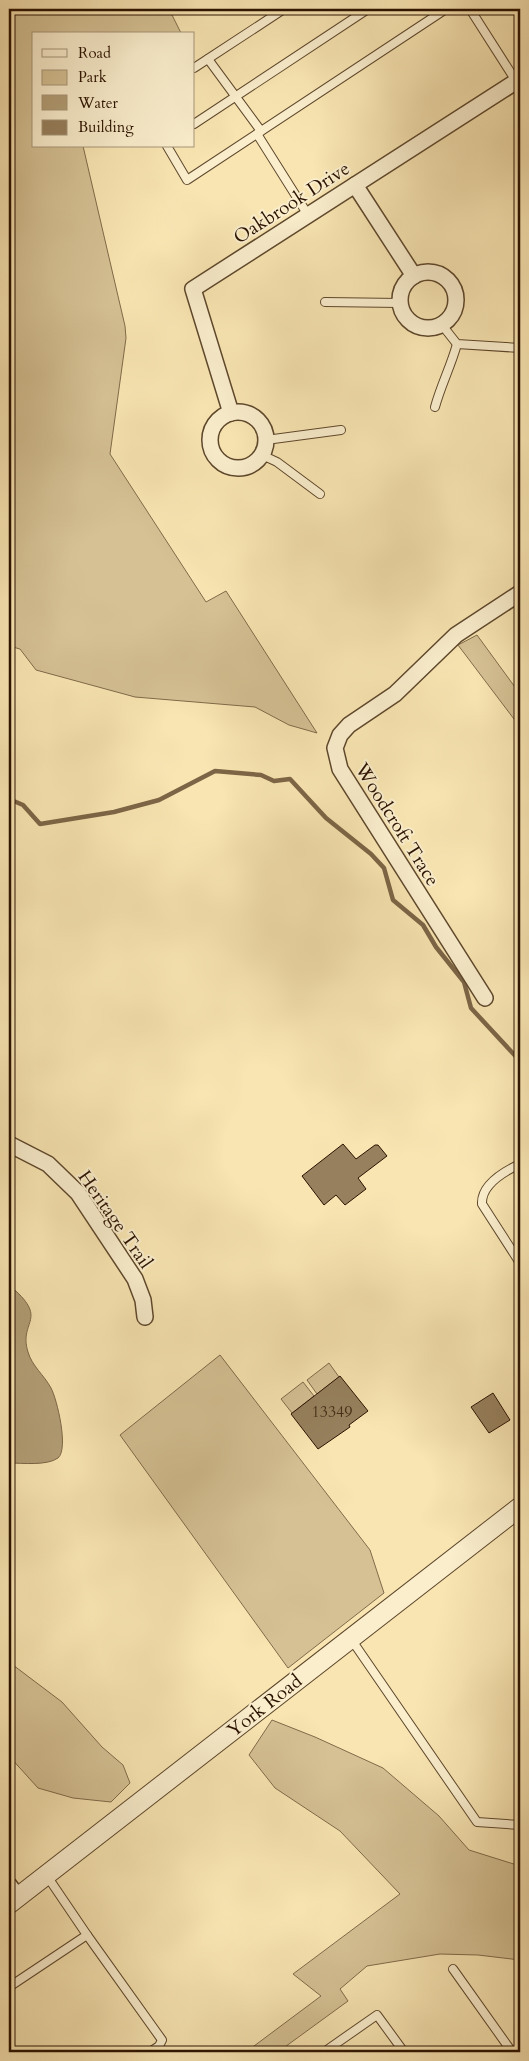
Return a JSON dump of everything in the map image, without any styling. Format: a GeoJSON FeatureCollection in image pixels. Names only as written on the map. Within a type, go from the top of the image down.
{"type":"FeatureCollection","features":[{"type":"Feature","properties":{"kind":"street","name":"Oakbrook Drive"},"geometry":{"type":"LineString","coordinates":[[231,413],[193,288],[518,80]]}},
{"type":"Feature","properties":{"kind":"street"},"geometry":{"type":"LineString","coordinates":[[355,185],[414,276]]}},
{"type":"Feature","properties":{"kind":"street"},"geometry":{"type":"LineString","coordinates":[[431,272],[439,275],[452,286],[456,304],[449,320],[442,325],[424,328],[415,325],[403,312],[400,303],[403,288],[414,276],[431,272]]}},
{"type":"Feature","properties":{"kind":"street"},"geometry":{"type":"LineString","coordinates":[[231,413],[248,414],[255,418],[265,431],[266,440],[262,455],[248,466],[239,468],[222,463],[216,457],[212,449],[212,431],[216,423],[231,413]]}},
{"type":"Feature","properties":{"kind":"street","name":"Woodcroft Trace"},"geometry":{"type":"LineString","coordinates":[[485,998],[340,770],[336,756],[337,742],[344,730],[395,694],[456,635],[520,593]]}},
{"type":"Feature","properties":{"kind":"street","name":"Heritage Trail"},"geometry":{"type":"LineString","coordinates":[[9,1144],[48,1164],[78,1193],[135,1279],[141,1294],[144,1317]]}},
{"type":"Feature","properties":{"kind":"street","name":"York Road"},"geometry":{"type":"LineString","coordinates":[[12,1895],[47,1875],[520,1506]]}},
{"type":"Feature","properties":{"kind":"lane"},"geometry":{"type":"LineString","coordinates":[[195,67],[284,9]]}},
{"type":"Feature","properties":{"kind":"lane"},"geometry":{"type":"LineString","coordinates":[[195,123],[368,9]]}},
{"type":"Feature","properties":{"kind":"lane"},"geometry":{"type":"LineString","coordinates":[[168,148],[187,180],[446,9]]}},
{"type":"Feature","properties":{"kind":"lane"},"geometry":{"type":"LineString","coordinates":[[470,9],[518,80]]}},
{"type":"Feature","properties":{"kind":"lane"},"geometry":{"type":"LineString","coordinates":[[208,59],[236,96],[308,215]]}},
{"type":"Feature","properties":{"kind":"lane"},"geometry":{"type":"LineString","coordinates":[[325,302],[400,303]]}},
{"type":"Feature","properties":{"kind":"lane"},"geometry":{"type":"LineString","coordinates":[[442,325],[457,344],[520,348]]}},
{"type":"Feature","properties":{"kind":"lane"},"geometry":{"type":"LineString","coordinates":[[435,407],[441,384],[453,359],[457,344]]}},
{"type":"Feature","properties":{"kind":"lane"},"geometry":{"type":"LineString","coordinates":[[266,440],[342,430]]}},
{"type":"Feature","properties":{"kind":"lane"},"geometry":{"type":"LineString","coordinates":[[262,455],[277,462],[320,494]]}},
{"type":"Feature","properties":{"kind":"lane"},"geometry":{"type":"LineString","coordinates":[[520,1164],[486,1187],[482,1195],[482,1204],[520,1263]]}},
{"type":"Feature","properties":{"kind":"lane"},"geometry":{"type":"LineString","coordinates":[[350,1637],[477,1822],[520,1825]]}},
{"type":"Feature","properties":{"kind":"lane"},"geometry":{"type":"LineString","coordinates":[[47,1875],[162,2040],[160,2046],[150,2052]]}},
{"type":"Feature","properties":{"kind":"lane"},"geometry":{"type":"LineString","coordinates":[[9,1987],[87,1935]]}},
{"type":"Feature","properties":{"kind":"lane"},"geometry":{"type":"LineString","coordinates":[[453,1968],[512,2052]]}},
{"type":"Feature","properties":{"kind":"lane"},"geometry":{"type":"LineString","coordinates":[[324,2052],[377,2015],[404,2052]]}},
{"type":"Feature","properties":{"kind":"green space"},"geometry":{"type":"Polygon","coordinates":[[[9,9],[169,9],[180,32],[32,32],[32,148],[83,148],[125,326],[126,338],[110,454],[206,602],[226,591],[317,733],[289,725],[255,707],[135,697],[36,670],[20,649],[9,646],[9,9]]]}},
{"type":"Feature","properties":{"kind":"green space"},"geometry":{"type":"Polygon","coordinates":[[[477,635],[520,694],[520,727],[458,645],[477,635]]]}},
{"type":"Feature","properties":{"kind":"green space"},"geometry":{"type":"Polygon","coordinates":[[[220,1355],[370,1550],[384,1593],[288,1668],[120,1435],[220,1355]]]}},
{"type":"Feature","properties":{"kind":"green space"},"geometry":{"type":"Polygon","coordinates":[[[329,1363],[339,1377],[317,1394],[307,1380],[329,1363]]]}},
{"type":"Feature","properties":{"kind":"green space"},"geometry":{"type":"Polygon","coordinates":[[[303,1382],[314,1396],[292,1413],[281,1399],[303,1382]]]}},
{"type":"Feature","properties":{"kind":"green space"},"geometry":{"type":"Polygon","coordinates":[[[9,1662],[62,1702],[102,1747],[123,1765],[130,1783],[111,1802],[73,1798],[38,1788],[9,1756],[9,1662]]]}},
{"type":"Feature","properties":{"kind":"green space"},"geometry":{"type":"Polygon","coordinates":[[[272,1720],[383,1768],[439,1816],[469,1850],[520,1866],[520,1960],[478,1955],[440,1954],[367,1966],[340,1989],[348,2001],[278,2052],[246,2052],[321,1996],[293,1974],[400,1894],[340,1831],[275,1788],[249,1755],[272,1720]]]}},
{"type":"Feature","properties":{"kind":"water"},"geometry":{"type":"Polygon","coordinates":[[[9,1285],[21,1297],[31,1313],[26,1341],[28,1352],[32,1362],[51,1388],[59,1413],[62,1435],[61,1453],[53,1461],[34,1464],[9,1463],[9,1285]]]}},
{"type":"Feature","properties":{"kind":"building"},"geometry":{"type":"Polygon","coordinates":[[[343,1144],[356,1159],[375,1145],[378,1145],[387,1156],[358,1178],[366,1189],[345,1205],[336,1195],[324,1205],[302,1176],[343,1144]]]}},
{"type":"Feature","properties":{"kind":"building"},"geometry":{"type":"Polygon","coordinates":[[[340,1376],[368,1411],[349,1425],[350,1427],[318,1449],[291,1414],[340,1376]]]}},
{"type":"Feature","properties":{"kind":"building"},"geometry":{"type":"Polygon","coordinates":[[[493,1393],[510,1420],[489,1433],[471,1407],[493,1393]]]}},
{"type":"Feature","properties":{"kind":"waterway"},"geometry":{"type":"LineString","coordinates":[[9,799],[23,805],[40,824],[114,812],[159,800],[215,771],[261,775],[274,781],[290,779],[326,818],[371,854],[384,868],[393,900],[423,925],[436,947],[464,982],[471,1008],[520,1061]]}}]}
